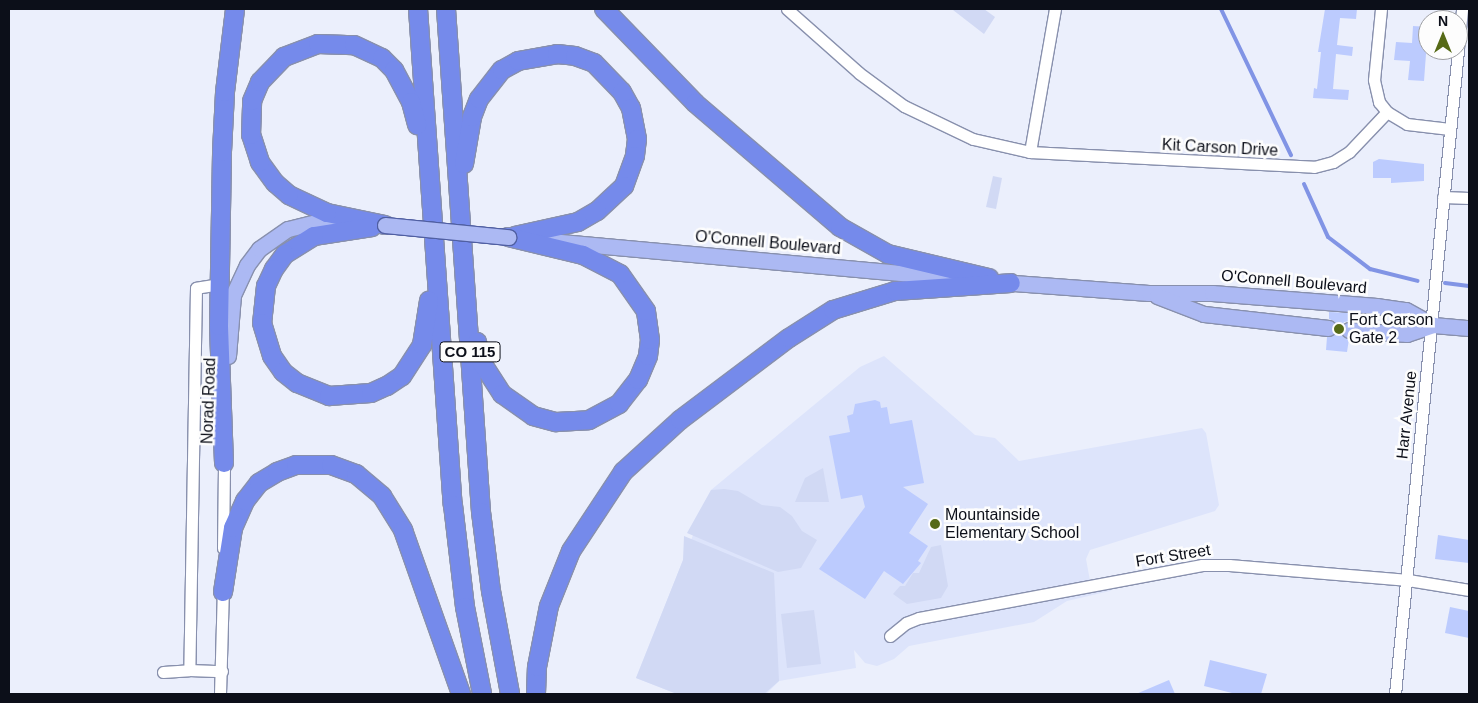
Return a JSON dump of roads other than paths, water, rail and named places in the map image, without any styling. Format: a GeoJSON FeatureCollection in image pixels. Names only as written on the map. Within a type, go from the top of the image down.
{"type":"FeatureCollection","features":[{"type":"Feature","properties":{"kind":"highway"},"geometry":{"type":"LineString","coordinates":[[224,463],[220,284],[224,92],[235,9]]}},
{"type":"Feature","properties":{"kind":"highway","name":"CO 115"},"geometry":{"type":"LineString","coordinates":[[418,9],[431,212],[458,557],[482,694]]}},
{"type":"Feature","properties":{"kind":"highway","name":"CO 115"},"geometry":{"type":"LineString","coordinates":[[446,9],[482,521],[510,694]]}},
{"type":"Feature","properties":{"kind":"highway"},"geometry":{"type":"LineString","coordinates":[[604,9],[695,103],[840,227],[865,243],[905,259],[1011,283]]}},
{"type":"Feature","properties":{"kind":"highway"},"geometry":{"type":"LineString","coordinates":[[385,225],[308,205],[275,183],[260,162],[251,135],[252,101],[270,69],[299,49],[326,44],[354,45],[382,58],[394,70],[412,102],[431,212]]}},
{"type":"Feature","properties":{"kind":"highway"},"geometry":{"type":"LineString","coordinates":[[460,214],[472,117],[490,82],[510,66],[535,56],[575,56],[594,64],[622,92],[636,124],[636,156],[624,186],[597,212],[578,222],[508,237]]}},
{"type":"Feature","properties":{"kind":"highway"},"geometry":{"type":"LineString","coordinates":[[385,225],[314,236],[285,254],[274,269],[262,304],[264,340],[272,356],[297,383],[312,391],[343,397],[371,393],[402,376],[422,345],[427,324],[434,251]]}},
{"type":"Feature","properties":{"kind":"highway"},"geometry":{"type":"LineString","coordinates":[[463,252],[482,362],[502,394],[533,416],[556,422],[589,420],[604,414],[630,392],[647,361],[649,325],[640,298],[620,274],[605,264],[508,237]]}},
{"type":"Feature","properties":{"kind":"highway"},"geometry":{"type":"LineString","coordinates":[[536,694],[548,613],[571,551],[623,472],[667,432],[789,338],[833,310],[895,292],[1011,283]]}},
{"type":"Feature","properties":{"kind":"highway"},"geometry":{"type":"LineString","coordinates":[[223,592],[233,528],[246,501],[259,483],[296,465],[332,465],[350,471],[382,496],[403,530],[461,694]]}},
{"type":"Feature","properties":{"kind":"main road","name":"Norad Road"},"geometry":{"type":"LineString","coordinates":[[224,463],[230,312],[233,295],[246,265],[270,239],[302,224],[335,220],[385,225]]}},
{"type":"Feature","properties":{"kind":"main road","name":"O'Connell Boulevard"},"geometry":{"type":"LineString","coordinates":[[385,225],[1011,283],[1149,293],[1280,298],[1376,306],[1415,313],[1433,325]]}},
{"type":"Feature","properties":{"kind":"main road","name":"O'Connell Boulevard"},"geometry":{"type":"LineString","coordinates":[[1149,293],[1204,314],[1328,328]]}},
{"type":"Feature","properties":{"kind":"main road"},"geometry":{"type":"LineString","coordinates":[[1280,298],[1306,311],[1302,320],[1292,324]]}},
{"type":"Feature","properties":{"kind":"main road"},"geometry":{"type":"LineString","coordinates":[[1376,306],[1385,318],[1378,332]]}},
{"type":"Feature","properties":{"kind":"main road","name":"O'Connell Boulevard"},"geometry":{"type":"LineString","coordinates":[[1350,330],[1407,334],[1433,325],[1469,328]]}},
{"type":"Feature","properties":{"kind":"street","name":"Kit Carson Drive"},"geometry":{"type":"LineString","coordinates":[[788,9],[859,73],[904,106],[973,139],[1030,152],[1314,167],[1332,162],[1350,152],[1387,112]]}},
{"type":"Feature","properties":{"kind":"street"},"geometry":{"type":"LineString","coordinates":[[1030,152],[1055,9]]}},
{"type":"Feature","properties":{"kind":"street"},"geometry":{"type":"LineString","coordinates":[[1381,9],[1374,80],[1376,95],[1387,112],[1415,126],[1450,129]]}},
{"type":"Feature","properties":{"kind":"street","name":"Harr Avenue"},"geometry":{"type":"LineString","coordinates":[[1396,694],[1457,60]]}},
{"type":"Feature","properties":{"kind":"street"},"geometry":{"type":"LineString","coordinates":[[1443,197],[1469,198]]}},
{"type":"Feature","properties":{"kind":"street"},"geometry":{"type":"LineString","coordinates":[[189,670],[196,288],[220,284]]}},
{"type":"Feature","properties":{"kind":"street","name":"Norad Road"},"geometry":{"type":"LineString","coordinates":[[220,694],[222,671],[224,463]]}},
{"type":"Feature","properties":{"kind":"street","name":"Fort Street"},"geometry":{"type":"LineString","coordinates":[[890,636],[906,623],[920,618],[1202,565],[1229,565],[1408,580],[1469,590]]}},
{"type":"Feature","properties":{"kind":"street"},"geometry":{"type":"LineString","coordinates":[[163,672],[189,670],[222,671]]}},
{"type":"Feature","properties":{"kind":"waterway"},"geometry":{"type":"LineString","coordinates":[[1221,9],[1291,155]]}},
{"type":"Feature","properties":{"kind":"waterway"},"geometry":{"type":"LineString","coordinates":[[1304,184],[1328,237],[1370,269],[1418,281]]}},
{"type":"Feature","properties":{"kind":"waterway"},"geometry":{"type":"LineString","coordinates":[[1445,283],[1469,286]]}},
{"type":"Feature","properties":{"kind":"place","name":"Fort Carson Gate 2"},"geometry":{"type":"Point","coordinates":[1339,329]}},
{"type":"Feature","properties":{"kind":"place","name":"Mountainside Elementary School"},"geometry":{"type":"Point","coordinates":[935,524]}}]}
